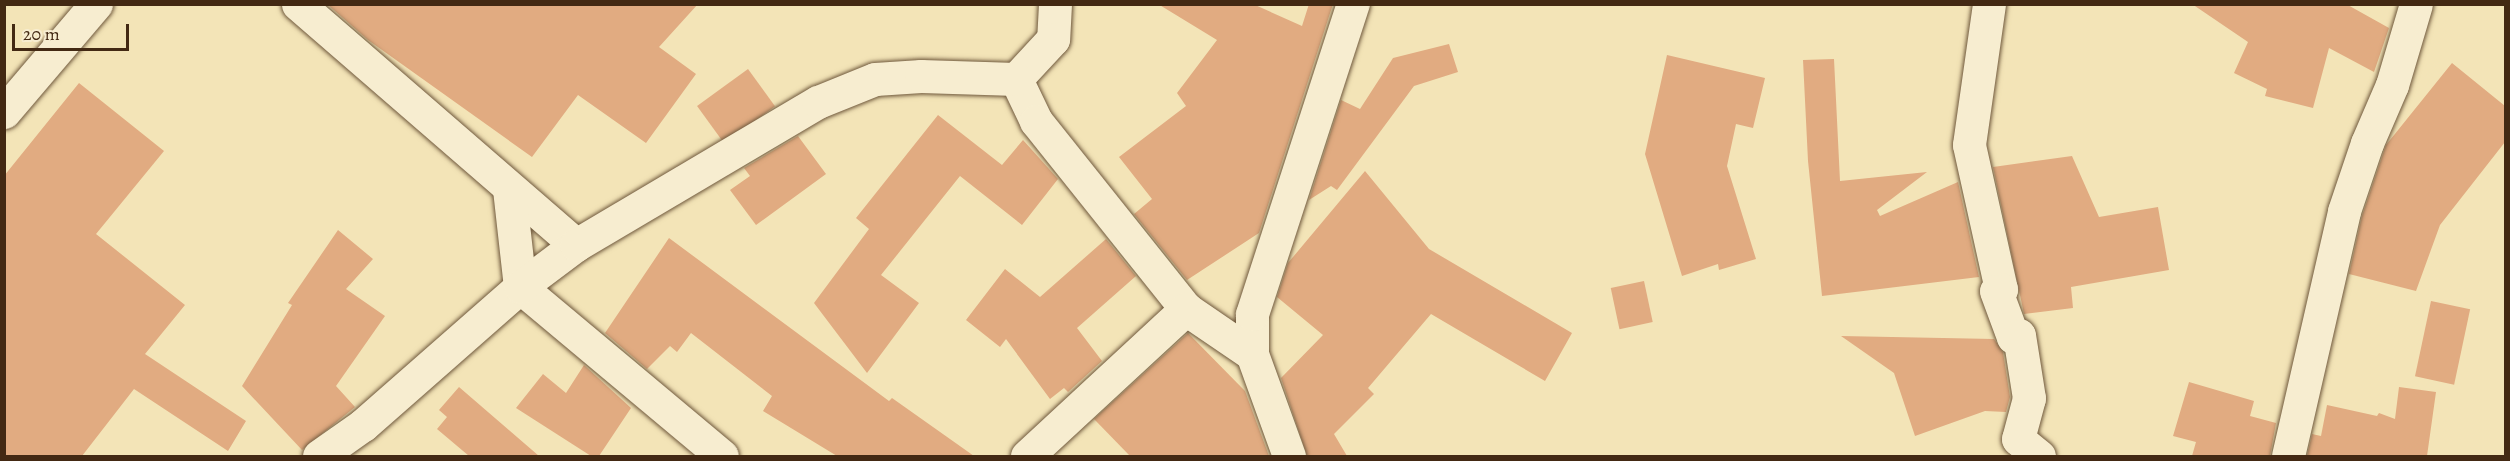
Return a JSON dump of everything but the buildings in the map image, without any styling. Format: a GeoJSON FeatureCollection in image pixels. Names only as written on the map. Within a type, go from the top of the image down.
{"type":"FeatureCollection","features":[{"type":"Feature","properties":{"kind":"street"},"geometry":{"type":"LineString","coordinates":[[4,112],[96,4]]}},
{"type":"Feature","properties":{"kind":"street"},"geometry":{"type":"LineString","coordinates":[[298,4],[576,245]]}},
{"type":"Feature","properties":{"kind":"street"},"geometry":{"type":"LineString","coordinates":[[1053,39],[1055,4]]}},
{"type":"Feature","properties":{"kind":"street"},"geometry":{"type":"LineString","coordinates":[[319,456],[363,425],[520,287],[576,245],[818,102],[874,79],[921,76],[1016,79],[1053,39],[1080,4]]}},
{"type":"Feature","properties":{"kind":"street"},"geometry":{"type":"LineString","coordinates":[[1289,456],[1252,354],[1252,315],[1353,4]]}},
{"type":"Feature","properties":{"kind":"street"},"geometry":{"type":"LineString","coordinates":[[1989,4],[1969,145],[2001,289],[1996,291],[2013,337],[2019,335],[2029,398],[2018,439],[2039,456]]}},
{"type":"Feature","properties":{"kind":"street"},"geometry":{"type":"LineString","coordinates":[[2288,456],[2344,211],[2367,143],[2392,85],[2416,4]]}},
{"type":"Feature","properties":{"kind":"street"},"geometry":{"type":"LineString","coordinates":[[1016,79],[1036,121],[1186,309],[1252,354]]}},
{"type":"Feature","properties":{"kind":"street"},"geometry":{"type":"LineString","coordinates":[[509,189],[520,287],[722,456]]}},
{"type":"Feature","properties":{"kind":"street"},"geometry":{"type":"LineString","coordinates":[[1027,456],[1186,309]]}}]}
